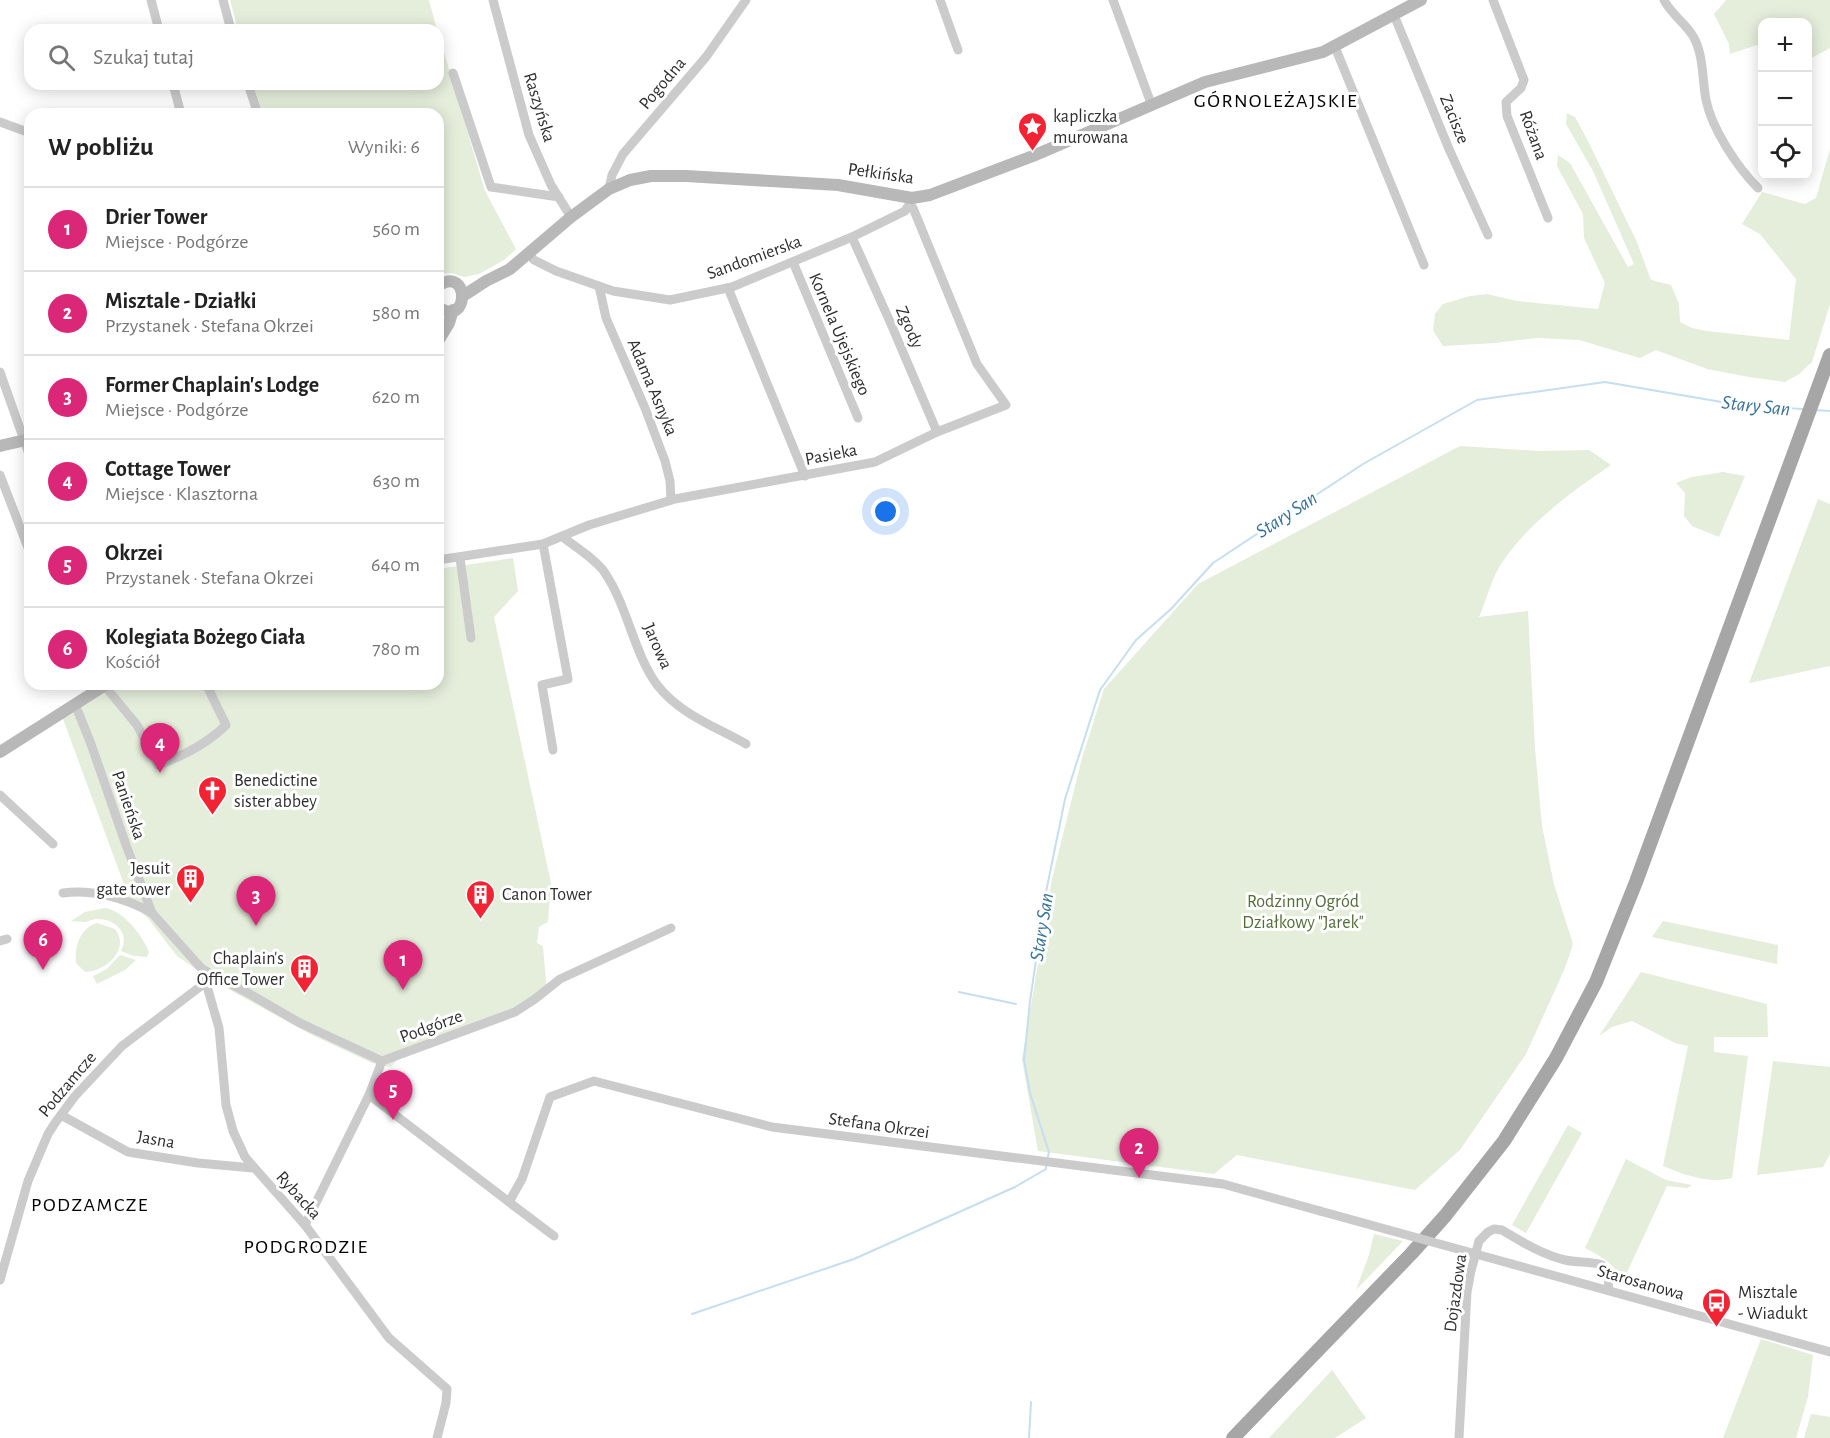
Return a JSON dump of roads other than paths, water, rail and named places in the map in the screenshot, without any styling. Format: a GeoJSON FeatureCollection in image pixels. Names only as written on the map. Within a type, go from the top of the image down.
{"type":"FeatureCollection","features":[{"type":"Feature","properties":{"kind":"main road"},"geometry":{"type":"LineString","coordinates":[[1233,1438],[1445,1216],[1504,1141],[1556,1058],[1591,992],[1613,940],[1830,356]]}},
{"type":"Feature","properties":{"kind":"street"},"geometry":{"type":"LineString","coordinates":[[151,0],[157,24]]}},
{"type":"Feature","properties":{"kind":"street"},"geometry":{"type":"LineString","coordinates":[[223,0],[229,24]]}},
{"type":"Feature","properties":{"kind":"street","name":"Raszyńska"},"geometry":{"type":"LineString","coordinates":[[493,0],[529,135],[571,217]]}},
{"type":"Feature","properties":{"kind":"street","name":"Pogodna"},"geometry":{"type":"LineString","coordinates":[[609,189],[612,175],[623,154],[706,57],[746,0]]}},
{"type":"Feature","properties":{"kind":"street"},"geometry":{"type":"LineString","coordinates":[[940,0],[958,50]]}},
{"type":"Feature","properties":{"kind":"street"},"geometry":{"type":"LineString","coordinates":[[1113,0],[1152,106]]}},
{"type":"Feature","properties":{"kind":"street","name":"Pełkińska"},"geometry":{"type":"LineString","coordinates":[[461,291],[510,268],[571,217],[609,189],[630,180],[651,176],[686,176],[838,185],[911,202],[956,187],[1215,78],[1312,56],[1335,47],[1421,0]]}},
{"type":"Feature","properties":{"kind":"street","name":"Różana"},"geometry":{"type":"LineString","coordinates":[[1493,0],[1524,80],[1521,88],[1506,102],[1507,116],[1548,218]]}},
{"type":"Feature","properties":{"kind":"street"},"geometry":{"type":"LineString","coordinates":[[1664,0],[1670,11],[1693,37],[1701,59],[1706,102],[1715,125],[1742,172],[1758,188]]}},
{"type":"Feature","properties":{"kind":"street","name":"Zacisze"},"geometry":{"type":"LineString","coordinates":[[1394,15],[1449,149],[1488,236]]}},
{"type":"Feature","properties":{"kind":"street"},"geometry":{"type":"LineString","coordinates":[[1335,47],[1424,265]]}},
{"type":"Feature","properties":{"kind":"street"},"geometry":{"type":"LineString","coordinates":[[453,73],[490,187],[559,197]]}},
{"type":"Feature","properties":{"kind":"street"},"geometry":{"type":"LineString","coordinates":[[175,90],[179,108]]}},
{"type":"Feature","properties":{"kind":"street"},"geometry":{"type":"LineString","coordinates":[[250,90],[256,108]]}},
{"type":"Feature","properties":{"kind":"street"},"geometry":{"type":"LineString","coordinates":[[0,122],[24,130]]}},
{"type":"Feature","properties":{"kind":"street","name":"Sandomierska"},"geometry":{"type":"LineString","coordinates":[[528,253],[534,260],[556,271],[613,291],[670,300],[728,288],[793,262],[905,211],[911,202]]}},
{"type":"Feature","properties":{"kind":"street","name":"Pasieka"},"geometry":{"type":"LineString","coordinates":[[444,559],[543,544],[589,525],[671,501],[875,462],[937,432],[1006,405],[977,364],[911,202]]}},
{"type":"Feature","properties":{"kind":"street","name":"Zgody"},"geometry":{"type":"LineString","coordinates":[[852,237],[937,432]]}},
{"type":"Feature","properties":{"kind":"street","name":"Kornela Ujejskiego"},"geometry":{"type":"LineString","coordinates":[[793,262],[858,418]]}},
{"type":"Feature","properties":{"kind":"street"},"geometry":{"type":"LineString","coordinates":[[444,283],[448,281],[461,291],[460,305],[445,309],[449,323],[444,331]]}},
{"type":"Feature","properties":{"kind":"street","name":"Adama Asnyka"},"geometry":{"type":"LineString","coordinates":[[599,286],[606,318],[665,461],[670,481],[671,501]]}},
{"type":"Feature","properties":{"kind":"street"},"geometry":{"type":"LineString","coordinates":[[728,288],[805,476]]}},
{"type":"Feature","properties":{"kind":"street"},"geometry":{"type":"LineString","coordinates":[[0,372],[24,432]]}},
{"type":"Feature","properties":{"kind":"street"},"geometry":{"type":"LineString","coordinates":[[0,446],[24,441]]}},
{"type":"Feature","properties":{"kind":"street"},"geometry":{"type":"LineString","coordinates":[[0,475],[24,537]]}},
{"type":"Feature","properties":{"kind":"street","name":"Jarowa"},"geometry":{"type":"LineString","coordinates":[[563,537],[604,570],[647,668],[658,687],[683,710],[746,744]]}},
{"type":"Feature","properties":{"kind":"street"},"geometry":{"type":"LineString","coordinates":[[543,544],[568,679],[542,685],[553,750]]}},
{"type":"Feature","properties":{"kind":"street"},"geometry":{"type":"LineString","coordinates":[[460,558],[471,638]]}},
{"type":"Feature","properties":{"kind":"street"},"geometry":{"type":"LineString","coordinates":[[1,753],[96,690]]}},
{"type":"Feature","properties":{"kind":"street"},"geometry":{"type":"LineString","coordinates":[[110,690],[136,724],[158,765],[213,739],[226,726],[209,690]]}},
{"type":"Feature","properties":{"kind":"street","name":"Panieńska"},"geometry":{"type":"LineString","coordinates":[[75,704],[152,913],[202,969]]}},
{"type":"Feature","properties":{"kind":"street"},"geometry":{"type":"LineString","coordinates":[[0,795],[53,844]]}},
{"type":"Feature","properties":{"kind":"street"},"geometry":{"type":"LineString","coordinates":[[63,893],[77,892],[134,903],[152,913]]}},
{"type":"Feature","properties":{"kind":"street","name":"Podgórze"},"geometry":{"type":"LineString","coordinates":[[202,969],[300,1023],[382,1060],[515,1012],[560,979],[671,928]]}},
{"type":"Feature","properties":{"kind":"street","name":"Rybacka"},"geometry":{"type":"LineString","coordinates":[[202,969],[219,1028],[225,1105],[233,1131],[245,1157],[305,1225],[389,1338],[447,1389],[446,1403],[437,1438]]}},
{"type":"Feature","properties":{"kind":"street","name":"Podzamcze"},"geometry":{"type":"LineString","coordinates":[[0,1280],[28,1181],[48,1134],[61,1115],[75,1096],[122,1046],[205,983]]}},
{"type":"Feature","properties":{"kind":"street"},"geometry":{"type":"LineString","coordinates":[[305,1225],[369,1095],[382,1060]]}},
{"type":"Feature","properties":{"kind":"street","name":"Stefana Okrzei"},"geometry":{"type":"LineString","coordinates":[[509,1202],[522,1179],[550,1097],[594,1081],[772,1127],[1223,1184],[1320,1211]]}},
{"type":"Feature","properties":{"kind":"street"},"geometry":{"type":"LineString","coordinates":[[369,1095],[554,1236]]}},
{"type":"Feature","properties":{"kind":"street","name":"Jasna"},"geometry":{"type":"LineString","coordinates":[[61,1115],[128,1152],[198,1163],[253,1168]]}},
{"type":"Feature","properties":{"kind":"street","name":"Starosanowa"},"geometry":{"type":"LineString","coordinates":[[1320,1211],[1830,1352]]}},
{"type":"Feature","properties":{"kind":"street","name":"Dojazdowa"},"geometry":{"type":"LineString","coordinates":[[1459,1438],[1467,1292],[1479,1241],[1488,1232],[1494,1229],[1502,1230],[1547,1255],[1568,1261],[1592,1262],[1602,1265],[1609,1279],[1608,1290]]}},
{"type":"Feature","properties":{"kind":"waterway","name":"Stary San"},"geometry":{"type":"LineString","coordinates":[[1047,1160],[1049,1152],[1030,1093],[1024,1060],[1046,892],[1065,799],[1100,690],[1136,640],[1171,609],[1213,563],[1363,464],[1477,400],[1605,382],[1739,405],[1803,409]]}},
{"type":"Feature","properties":{"kind":"waterway","name":"Stary San"},"geometry":{"type":"LineString","coordinates":[[1815,410],[1830,411]]}},
{"type":"Feature","properties":{"kind":"waterway"},"geometry":{"type":"LineString","coordinates":[[959,992],[1016,1004]]}},
{"type":"Feature","properties":{"kind":"waterway"},"geometry":{"type":"LineString","coordinates":[[692,1314],[854,1259],[1015,1187],[1046,1169],[1046,1166]]}},
{"type":"Feature","properties":{"kind":"waterway"},"geometry":{"type":"LineString","coordinates":[[1029,1438],[1031,1402]]}},
{"type":"Feature","properties":{"kind":"place","name":"kapliczka murowana"},"geometry":{"type":"Point","coordinates":[1032,152]}},
{"type":"Feature","properties":{"kind":"place","name":"Cottage Tower"},"geometry":{"type":"Point","coordinates":[160,773]}},
{"type":"Feature","properties":{"kind":"place","name":"Benedictine sister abbey"},"geometry":{"type":"Point","coordinates":[213,816]}},
{"type":"Feature","properties":{"kind":"place","name":"Jesuit gate tower"},"geometry":{"type":"Point","coordinates":[191,904]}},
{"type":"Feature","properties":{"kind":"place","name":"Canon Tower"},"geometry":{"type":"Point","coordinates":[481,920]}},
{"type":"Feature","properties":{"kind":"place","name":"Former Chaplain's Lodge"},"geometry":{"type":"Point","coordinates":[256,926]}},
{"type":"Feature","properties":{"kind":"place","name":"Kolegiata Bożego Ciała"},"geometry":{"type":"Point","coordinates":[43,970]}},
{"type":"Feature","properties":{"kind":"place","name":"Drier Tower"},"geometry":{"type":"Point","coordinates":[403,990]}},
{"type":"Feature","properties":{"kind":"place","name":"Chaplain's Office Tower"},"geometry":{"type":"Point","coordinates":[305,994]}},
{"type":"Feature","properties":{"kind":"place","name":"Okrzei"},"geometry":{"type":"Point","coordinates":[393,1120]}},
{"type":"Feature","properties":{"kind":"place","name":"Misztale - Działki"},"geometry":{"type":"Point","coordinates":[1139,1178]}},
{"type":"Feature","properties":{"kind":"place","name":"Misztale - Wiadukt"},"geometry":{"type":"Point","coordinates":[1717,1328]}},
{"type":"Feature","properties":{"kind":"district","name":"GÓRNOLEŻAJSKIE"},"geometry":{"type":"Point","coordinates":[1276,100]}},
{"type":"Feature","properties":{"kind":"district","name":"PODZAMCZE"},"geometry":{"type":"Point","coordinates":[90,1204]}},
{"type":"Feature","properties":{"kind":"district","name":"PODGRODZIE"},"geometry":{"type":"Point","coordinates":[306,1246]}},
{"type":"Feature","properties":{"kind":"park label","name":"Rodzinny Ogród Działkowy \"Jarek\""},"geometry":{"type":"Point","coordinates":[1303,911]}}]}
